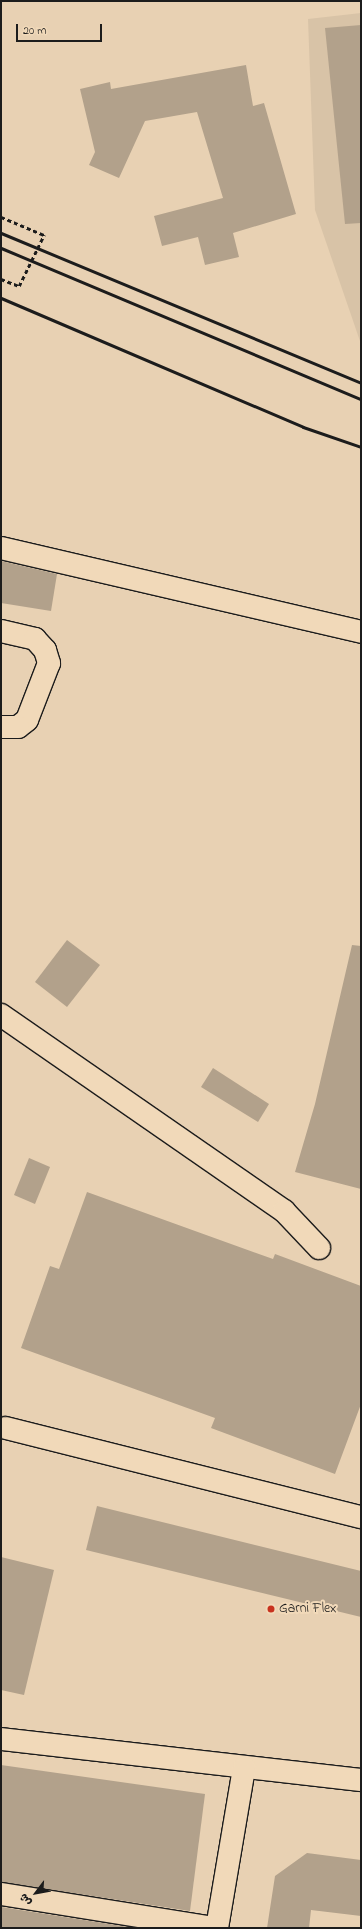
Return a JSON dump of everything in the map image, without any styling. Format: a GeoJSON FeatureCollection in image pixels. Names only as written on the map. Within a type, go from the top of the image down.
{"type":"FeatureCollection","features":[{"type":"Feature","properties":{"kind":"street"},"geometry":{"type":"LineString","coordinates":[[1,548],[361,632]]}},
{"type":"Feature","properties":{"kind":"street"},"geometry":{"type":"LineString","coordinates":[[1,631],[35,639],[45,650],[49,663],[27,720],[18,727],[1,727]]}},
{"type":"Feature","properties":{"kind":"street"},"geometry":{"type":"LineString","coordinates":[[1,1015],[284,1211],[319,1248]]}},
{"type":"Feature","properties":{"kind":"street"},"geometry":{"type":"LineString","coordinates":[[6,1428],[361,1517]]}},
{"type":"Feature","properties":{"kind":"street"},"geometry":{"type":"LineString","coordinates":[[1,1739],[244,1768],[361,1779]]}},
{"type":"Feature","properties":{"kind":"street"},"geometry":{"type":"LineString","coordinates":[[1,1894],[215,1928],[244,1768]]}},
{"type":"Feature","properties":{"kind":"path"},"geometry":{"type":"LineString","coordinates":[[1,218],[44,235],[19,286],[1,279]]}},
{"type":"Feature","properties":{"kind":"shaded area"},"geometry":{"type":"Polygon","coordinates":[[[361,13],[361,344],[315,210],[308,19],[361,13]]]}},
{"type":"Feature","properties":{"kind":"building"},"geometry":{"type":"Polygon","coordinates":[[[361,25],[361,223],[345,224],[325,28],[361,25]]]}},
{"type":"Feature","properties":{"kind":"building"},"geometry":{"type":"Polygon","coordinates":[[[246,65],[253,106],[264,103],[296,214],[233,233],[239,257],[205,265],[198,237],[162,246],[154,216],[223,198],[197,112],[145,121],[119,178],[89,165],[95,152],[80,89],[110,82],[111,89],[246,65]]]}},
{"type":"Feature","properties":{"kind":"building"},"geometry":{"type":"Polygon","coordinates":[[[1,561],[57,574],[51,611],[1,603],[1,561]]]}},
{"type":"Feature","properties":{"kind":"building"},"geometry":{"type":"Polygon","coordinates":[[[67,940],[100,965],[67,1007],[35,982],[67,940]]]}},
{"type":"Feature","properties":{"kind":"building"},"geometry":{"type":"Polygon","coordinates":[[[352,945],[361,946],[361,1189],[295,1172],[315,1104],[352,945]]]}},
{"type":"Feature","properties":{"kind":"building"},"geometry":{"type":"Polygon","coordinates":[[[213,1068],[269,1104],[258,1122],[201,1087],[213,1068]]]}},
{"type":"Feature","properties":{"kind":"building"},"geometry":{"type":"Polygon","coordinates":[[[29,1158],[50,1167],[35,1204],[14,1195],[29,1158]]]}},
{"type":"Feature","properties":{"kind":"building"},"geometry":{"type":"Polygon","coordinates":[[[87,1192],[273,1259],[275,1254],[361,1286],[361,1404],[335,1474],[211,1428],[215,1418],[21,1348],[50,1266],[59,1269],[87,1192]]]}},
{"type":"Feature","properties":{"kind":"building"},"geometry":{"type":"Polygon","coordinates":[[[97,1506],[361,1571],[361,1617],[86,1550],[97,1506]]]}},
{"type":"Feature","properties":{"kind":"building"},"geometry":{"type":"Polygon","coordinates":[[[1,1557],[54,1570],[24,1695],[1,1690],[1,1557]]]}},
{"type":"Feature","properties":{"kind":"building"},"geometry":{"type":"Polygon","coordinates":[[[1,1765],[205,1794],[190,1911],[1,1882],[1,1765]]]}},
{"type":"Feature","properties":{"kind":"building"},"geometry":{"type":"Polygon","coordinates":[[[307,1853],[361,1860],[361,1916],[311,1910],[309,1928],[267,1928],[275,1876],[307,1853]]]}},
{"type":"Feature","properties":{"kind":"building"},"geometry":{"type":"Polygon","coordinates":[[[1,1907],[135,1928],[1,1928],[1,1907]]]}},
{"type":"Feature","properties":{"kind":"railway"},"geometry":{"type":"LineString","coordinates":[[1,233],[361,383]]}},
{"type":"Feature","properties":{"kind":"railway"},"geometry":{"type":"LineString","coordinates":[[1,248],[361,399]]}},
{"type":"Feature","properties":{"kind":"railway"},"geometry":{"type":"LineString","coordinates":[[1,298],[303,427],[361,447]]}},
{"type":"Feature","properties":{"kind":"place","name":"Garni Flex"},"geometry":{"type":"Point","coordinates":[271,1609]}}]}
